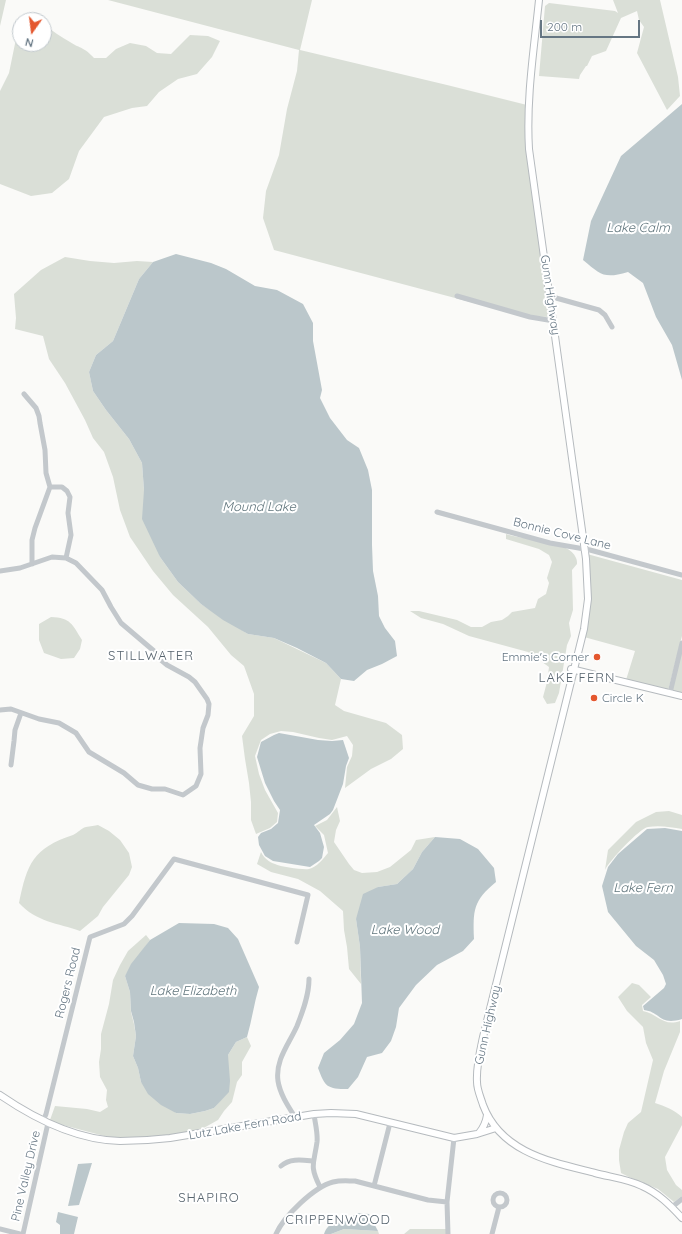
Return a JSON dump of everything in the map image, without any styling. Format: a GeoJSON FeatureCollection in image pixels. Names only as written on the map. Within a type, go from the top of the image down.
{"type":"FeatureCollection","features":[{"type":"Feature","properties":{"kind":"main road","name":"Gunn Highway"},"geometry":{"type":"LineString","coordinates":[[539,0],[529,101],[530,155],[554,321],[584,549],[587,590],[573,669],[479,1059],[477,1084],[487,1115],[496,1128],[512,1143],[529,1153],[546,1160],[641,1185],[656,1194],[672,1207],[682,1218]]}},
{"type":"Feature","properties":{"kind":"main road"},"geometry":{"type":"LineString","coordinates":[[573,669],[682,696]]}},
{"type":"Feature","properties":{"kind":"main road","name":"Lutz Lake Fern Road"},"geometry":{"type":"LineString","coordinates":[[0,1096],[45,1122],[70,1131],[102,1139],[126,1141],[170,1138],[314,1114],[331,1113],[356,1114],[454,1138],[477,1134],[496,1128]]}},
{"type":"Feature","properties":{"kind":"main road"},"geometry":{"type":"LineString","coordinates":[[477,1134],[483,1128],[487,1115]]}},
{"type":"Feature","properties":{"kind":"street"},"geometry":{"type":"LineString","coordinates":[[457,296],[530,317],[554,321]]}},
{"type":"Feature","properties":{"kind":"street"},"geometry":{"type":"LineString","coordinates":[[550,298],[556,298],[599,310],[605,315],[612,327]]}},
{"type":"Feature","properties":{"kind":"street"},"geometry":{"type":"LineString","coordinates":[[24,394],[36,408],[40,416],[40,423],[46,450],[46,473],[50,487],[32,540],[32,564]]}},
{"type":"Feature","properties":{"kind":"street"},"geometry":{"type":"LineString","coordinates":[[50,487],[62,487],[67,491],[70,497],[68,514],[71,535],[66,558]]}},
{"type":"Feature","properties":{"kind":"street","name":"Bonnie Cove Lane"},"geometry":{"type":"LineString","coordinates":[[437,512],[550,543],[584,549],[682,575]]}},
{"type":"Feature","properties":{"kind":"street"},"geometry":{"type":"LineString","coordinates":[[0,571],[20,568],[52,557],[66,558],[76,563],[102,590],[121,623],[154,651],[167,665],[189,677],[193,681],[207,699],[209,704],[208,715],[203,728],[200,748],[201,774],[196,786],[183,795],[165,789],[138,786],[124,773],[89,752],[76,733],[66,726],[39,719],[11,709],[0,710]]}},
{"type":"Feature","properties":{"kind":"street"},"geometry":{"type":"LineString","coordinates":[[670,693],[682,643]]}},
{"type":"Feature","properties":{"kind":"street"},"geometry":{"type":"LineString","coordinates":[[10,765],[15,730],[22,713]]}},
{"type":"Feature","properties":{"kind":"street","name":"Rogers Road"},"geometry":{"type":"LineString","coordinates":[[45,1122],[90,937],[124,924],[132,916],[174,859],[308,895],[297,942]]}},
{"type":"Feature","properties":{"kind":"street"},"geometry":{"type":"LineString","coordinates":[[295,1117],[284,1100],[278,1081],[278,1068],[282,1055],[303,1011],[309,979]]}},
{"type":"Feature","properties":{"kind":"street"},"geometry":{"type":"LineString","coordinates":[[314,1114],[317,1136],[313,1161],[314,1176],[320,1187]]}},
{"type":"Feature","properties":{"kind":"street","name":"Pine Valley Drive"},"geometry":{"type":"LineString","coordinates":[[21,1234],[45,1122]]}},
{"type":"Feature","properties":{"kind":"street"},"geometry":{"type":"LineString","coordinates":[[374,1186],[390,1123]]}},
{"type":"Feature","properties":{"kind":"street"},"geometry":{"type":"LineString","coordinates":[[448,1234],[447,1202],[454,1138]]}},
{"type":"Feature","properties":{"kind":"street"},"geometry":{"type":"LineString","coordinates":[[281,1166],[290,1160],[313,1161]]}},
{"type":"Feature","properties":{"kind":"street"},"geometry":{"type":"LineString","coordinates":[[276,1234],[283,1222],[310,1195],[320,1187],[333,1182],[344,1180],[356,1181],[428,1200],[447,1202]]}},
{"type":"Feature","properties":{"kind":"street"},"geometry":{"type":"LineString","coordinates":[[672,1207],[682,1199]]}},
{"type":"Feature","properties":{"kind":"street"},"geometry":{"type":"LineString","coordinates":[[492,1234],[499,1207]]}},
{"type":"Feature","properties":{"kind":"street"},"geometry":{"type":"LineString","coordinates":[[0,1229],[21,1234]]}},
{"type":"Feature","properties":{"kind":"shaded area"},"geometry":{"type":"Polygon","coordinates":[[[0,0],[6,0],[0,26],[0,0]]]}},
{"type":"Feature","properties":{"kind":"shaded area"},"geometry":{"type":"Polygon","coordinates":[[[108,0],[312,0],[300,50],[527,105],[549,317],[523,316],[274,250],[263,218],[266,191],[279,155],[287,109],[297,71],[299,50],[108,0]]]}},
{"type":"Feature","properties":{"kind":"shaded area"},"geometry":{"type":"Polygon","coordinates":[[[613,0],[660,0],[678,77],[680,96],[667,110],[637,53],[644,27],[639,20],[637,11],[621,18],[606,51],[592,56],[579,79],[539,76],[545,6],[549,3],[615,11],[618,13],[613,0]]]}},
{"type":"Feature","properties":{"kind":"shaded area"},"geometry":{"type":"Polygon","coordinates":[[[52,30],[85,50],[94,58],[106,58],[116,49],[130,43],[146,46],[157,53],[171,54],[190,35],[208,36],[220,41],[212,57],[197,74],[178,79],[159,92],[147,106],[132,108],[104,117],[79,151],[69,179],[52,193],[31,196],[0,184],[0,91],[9,73],[13,52],[52,52],[52,30]]]}},
{"type":"Feature","properties":{"kind":"shaded area"},"geometry":{"type":"Polygon","coordinates":[[[65,257],[114,263],[137,261],[153,262],[139,279],[113,341],[96,355],[89,372],[93,391],[129,439],[142,463],[144,490],[160,557],[178,582],[201,604],[248,634],[274,638],[326,663],[341,679],[335,705],[344,711],[386,723],[402,735],[403,749],[391,759],[371,769],[345,788],[347,767],[352,756],[353,745],[347,736],[332,740],[281,731],[270,734],[261,740],[255,756],[259,774],[265,790],[278,813],[277,822],[270,828],[256,834],[251,820],[249,783],[242,736],[254,716],[254,694],[244,666],[231,655],[208,627],[173,595],[153,571],[130,537],[120,510],[113,477],[104,452],[93,438],[65,383],[49,359],[43,336],[15,329],[16,318],[14,294],[41,270],[65,257]]]}},
{"type":"Feature","properties":{"kind":"shaded area"},"geometry":{"type":"Polygon","coordinates":[[[506,534],[555,544],[572,552],[577,560],[577,564],[572,570],[573,610],[569,623],[571,636],[567,645],[559,693],[555,703],[547,704],[543,697],[549,667],[528,652],[469,636],[443,624],[421,618],[410,611],[419,611],[457,620],[471,627],[482,627],[491,622],[502,620],[512,612],[535,608],[538,599],[546,594],[549,583],[547,578],[552,562],[549,555],[539,549],[506,539],[506,534]]]}},
{"type":"Feature","properties":{"kind":"shaded area"},"geometry":{"type":"Polygon","coordinates":[[[587,554],[682,580],[682,636],[668,691],[626,680],[635,651],[584,637],[587,554]]]}},
{"type":"Feature","properties":{"kind":"shaded area"},"geometry":{"type":"Polygon","coordinates":[[[51,617],[67,620],[82,640],[80,649],[74,658],[61,659],[44,653],[39,640],[39,624],[51,617]]]}},
{"type":"Feature","properties":{"kind":"shaded area"},"geometry":{"type":"Polygon","coordinates":[[[682,650],[682,695],[672,692],[682,650]]]}},
{"type":"Feature","properties":{"kind":"shaded area"},"geometry":{"type":"Polygon","coordinates":[[[337,807],[340,821],[336,830],[334,842],[354,870],[362,873],[377,872],[390,867],[411,850],[416,840],[435,837],[422,852],[413,869],[397,884],[378,887],[356,919],[360,947],[361,984],[349,969],[343,911],[320,891],[298,879],[271,872],[257,864],[261,852],[267,860],[278,865],[302,869],[309,869],[315,866],[328,853],[324,835],[315,826],[327,820],[337,807]]]}},
{"type":"Feature","properties":{"kind":"shaded area"},"geometry":{"type":"Polygon","coordinates":[[[669,811],[682,815],[682,829],[656,826],[644,829],[625,846],[605,870],[608,850],[636,822],[656,812],[669,811]]]}},
{"type":"Feature","properties":{"kind":"shaded area"},"geometry":{"type":"Polygon","coordinates":[[[98,825],[109,831],[120,840],[129,853],[132,867],[129,875],[103,907],[98,916],[80,931],[40,918],[19,903],[29,868],[40,852],[84,828],[98,825]]]}},
{"type":"Feature","properties":{"kind":"shaded area"},"geometry":{"type":"Polygon","coordinates":[[[146,935],[150,940],[125,976],[130,992],[131,1012],[136,1036],[133,1056],[138,1068],[141,1082],[176,1113],[190,1114],[214,1108],[220,1101],[228,1066],[228,1055],[236,1042],[247,1037],[251,1046],[242,1062],[242,1075],[237,1082],[232,1102],[218,1120],[200,1130],[192,1133],[148,1138],[108,1137],[59,1124],[50,1120],[55,1106],[87,1109],[100,1112],[108,1107],[106,1100],[107,1090],[100,1077],[99,1062],[101,1034],[109,1004],[113,980],[128,951],[146,935]]]}},
{"type":"Feature","properties":{"kind":"shaded area"},"geometry":{"type":"Polygon","coordinates":[[[632,983],[639,985],[651,997],[642,1005],[643,1011],[665,1021],[680,1021],[680,1032],[664,1071],[655,1103],[669,1108],[682,1117],[682,1125],[665,1157],[667,1170],[676,1185],[682,1190],[682,1196],[674,1202],[658,1189],[621,1173],[619,1150],[624,1132],[628,1123],[641,1112],[653,1060],[646,1043],[643,1027],[627,1011],[618,997],[632,983]]]}},
{"type":"Feature","properties":{"kind":"shaded area"},"geometry":{"type":"Polygon","coordinates":[[[344,1229],[378,1231],[379,1234],[331,1234],[344,1229]]]}},
{"type":"Feature","properties":{"kind":"shaded area"},"geometry":{"type":"Polygon","coordinates":[[[410,1229],[446,1229],[446,1234],[404,1234],[410,1229]]]}},
{"type":"Feature","properties":{"kind":"water","name":"Lake Calm"},"geometry":{"type":"Polygon","coordinates":[[[682,104],[682,380],[672,345],[656,317],[643,283],[628,272],[613,275],[603,274],[583,260],[591,221],[621,156],[682,104]]]}},
{"type":"Feature","properties":{"kind":"water","name":"Mound Lake"},"geometry":{"type":"Polygon","coordinates":[[[176,254],[211,263],[226,269],[255,286],[277,290],[303,304],[313,323],[313,341],[322,390],[320,398],[330,418],[347,440],[359,448],[368,470],[372,490],[373,571],[378,596],[379,616],[385,628],[395,641],[397,656],[367,670],[354,681],[341,679],[326,663],[297,648],[274,638],[248,634],[223,620],[201,604],[178,582],[160,557],[142,519],[144,490],[142,463],[129,439],[93,391],[89,372],[96,355],[113,341],[139,279],[153,262],[176,254]]]}},
{"type":"Feature","properties":{"kind":"water"},"geometry":{"type":"Polygon","coordinates":[[[279,733],[318,740],[343,740],[349,758],[343,784],[333,810],[330,814],[314,825],[320,833],[324,847],[322,858],[310,867],[273,861],[265,856],[259,845],[258,837],[261,833],[271,829],[278,823],[280,810],[265,783],[257,757],[261,742],[279,733]]]}},
{"type":"Feature","properties":{"kind":"water","name":"Lake Fern"},"geometry":{"type":"Polygon","coordinates":[[[665,828],[682,831],[682,1019],[674,1021],[664,1020],[650,1011],[644,1010],[643,1006],[664,988],[666,984],[663,975],[654,960],[636,946],[608,912],[602,886],[608,867],[618,854],[647,829],[665,828]]]}},
{"type":"Feature","properties":{"kind":"water","name":"Lake Wood"},"geometry":{"type":"Polygon","coordinates":[[[435,837],[460,839],[478,849],[494,868],[496,882],[483,895],[474,913],[474,939],[463,951],[437,965],[416,985],[399,1008],[396,1027],[391,1041],[382,1053],[367,1057],[358,1077],[348,1089],[328,1086],[318,1068],[324,1053],[340,1040],[354,1024],[362,1003],[360,947],[356,919],[363,894],[378,887],[397,884],[413,869],[422,852],[435,837]]]}},
{"type":"Feature","properties":{"kind":"water","name":"Lake Elizabeth"},"geometry":{"type":"Polygon","coordinates":[[[179,923],[214,924],[228,928],[238,939],[259,987],[247,1037],[236,1042],[228,1055],[230,1081],[229,1092],[214,1108],[190,1114],[176,1113],[161,1105],[148,1094],[141,1082],[138,1068],[133,1056],[136,1036],[131,1011],[130,992],[125,976],[131,964],[150,940],[179,923]]]}},
{"type":"Feature","properties":{"kind":"water"},"geometry":{"type":"Polygon","coordinates":[[[92,1163],[79,1205],[68,1206],[78,1164],[92,1163]]]}},
{"type":"Feature","properties":{"kind":"water"},"geometry":{"type":"Polygon","coordinates":[[[58,1212],[78,1217],[74,1234],[60,1234],[60,1225],[56,1222],[58,1212]]]}},
{"type":"Feature","properties":{"kind":"water"},"geometry":{"type":"Polygon","coordinates":[[[358,1213],[369,1214],[378,1231],[344,1229],[331,1234],[324,1234],[330,1225],[346,1220],[358,1213]]]}},
{"type":"Feature","properties":{"kind":"place","name":"Emmie's Corner"},"geometry":{"type":"Point","coordinates":[597,657]}},
{"type":"Feature","properties":{"kind":"place","name":"Circle K"},"geometry":{"type":"Point","coordinates":[594,698]}},
{"type":"Feature","properties":{"kind":"district","name":"STILLWATER"},"geometry":{"type":"Point","coordinates":[151,656]}},
{"type":"Feature","properties":{"kind":"district","name":"LAKE FERN"},"geometry":{"type":"Point","coordinates":[577,678]}},
{"type":"Feature","properties":{"kind":"district","name":"SHAPIRO"},"geometry":{"type":"Point","coordinates":[209,1198]}},
{"type":"Feature","properties":{"kind":"district","name":"CRIPPENWOOD"},"geometry":{"type":"Point","coordinates":[338,1220]}}]}
